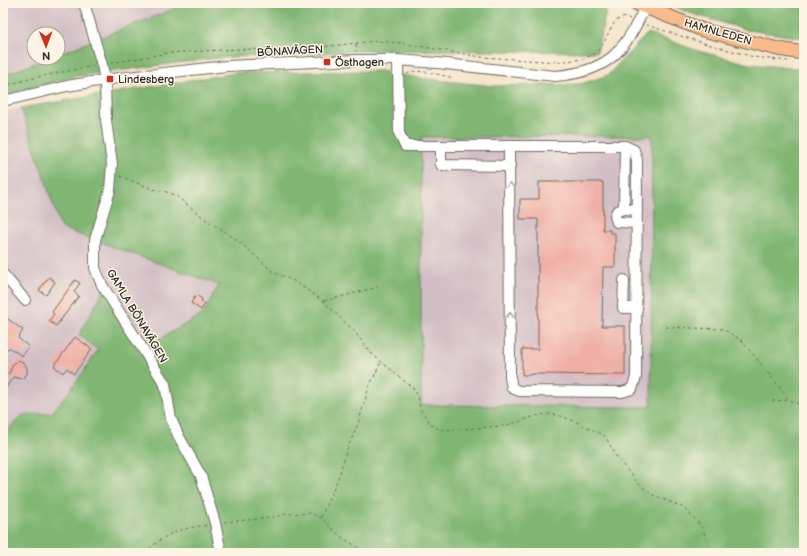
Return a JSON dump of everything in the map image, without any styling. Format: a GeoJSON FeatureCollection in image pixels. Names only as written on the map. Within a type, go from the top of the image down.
{"type":"FeatureCollection","features":[{"type":"Feature","properties":{"kind":"main road","name":"HAMNLEDEN"},"geometry":{"type":"LineString","coordinates":[[640,5],[703,30],[778,49],[804,52]]}},
{"type":"Feature","properties":{"kind":"street","name":"GAMLA BÖNAVÄGEN"},"geometry":{"type":"LineString","coordinates":[[84,3],[105,80],[106,120],[112,164],[110,190],[95,240],[95,268],[102,285],[165,384],[171,418],[178,435],[201,476],[215,523],[221,553]]}},
{"type":"Feature","properties":{"kind":"street","name":"BÖNAVÄGEN"},"geometry":{"type":"LineString","coordinates":[[6,100],[67,86],[105,80],[227,66],[357,60],[398,60],[474,66],[555,76],[574,75],[592,70],[614,56],[638,22],[640,5]]}},
{"type":"Feature","properties":{"kind":"street"},"geometry":{"type":"LineString","coordinates":[[398,60],[399,133],[405,146],[441,146],[510,146],[625,146],[634,150],[637,160],[637,308],[636,377],[632,389],[622,392],[519,391],[512,388],[510,377],[510,146]]}},
{"type":"Feature","properties":{"kind":"street"},"geometry":{"type":"LineString","coordinates":[[441,146],[441,164],[510,166]]}},
{"type":"Feature","properties":{"kind":"street"},"geometry":{"type":"LineString","coordinates":[[624,209],[625,146]]}},
{"type":"Feature","properties":{"kind":"street"},"geometry":{"type":"LineString","coordinates":[[637,210],[624,209],[617,211],[615,216],[617,222],[637,223]]}},
{"type":"Feature","properties":{"kind":"street"},"geometry":{"type":"LineString","coordinates":[[3,274],[25,300]]}},
{"type":"Feature","properties":{"kind":"street"},"geometry":{"type":"LineString","coordinates":[[624,280],[623,308],[637,308]]}},
{"type":"Feature","properties":{"kind":"path"},"geometry":{"type":"LineString","coordinates":[[638,22],[700,42],[754,56],[790,61]]}},
{"type":"Feature","properties":{"kind":"path"},"geometry":{"type":"LineString","coordinates":[[406,75],[410,71],[420,71],[454,78]]}},
{"type":"Feature","properties":{"kind":"path"},"geometry":{"type":"LineString","coordinates":[[111,174],[121,176],[152,189],[167,192],[176,196],[209,222],[242,244],[273,272],[294,281],[323,301],[353,330],[372,354],[415,390],[419,400],[420,409],[432,425],[439,429],[445,430],[503,426],[535,416],[547,414],[558,415],[579,423],[605,436],[618,459],[640,485],[653,495],[682,507],[698,521],[712,553]]}},
{"type":"Feature","properties":{"kind":"path"},"geometry":{"type":"LineString","coordinates":[[323,301],[378,287]]}},
{"type":"Feature","properties":{"kind":"path"},"geometry":{"type":"LineString","coordinates":[[666,327],[723,329],[742,341],[789,400]]}},
{"type":"Feature","properties":{"kind":"path"},"geometry":{"type":"LineString","coordinates":[[320,518],[339,476],[346,452],[358,424],[369,387],[382,362]]}},
{"type":"Feature","properties":{"kind":"path"},"geometry":{"type":"LineString","coordinates":[[772,401],[789,400],[804,406]]}},
{"type":"Feature","properties":{"kind":"path"},"geometry":{"type":"LineString","coordinates":[[145,553],[156,542],[176,531],[227,521],[269,518],[293,513],[310,513],[320,518],[340,536],[366,553]]}},
{"type":"Feature","properties":{"kind":"shaded area"},"geometry":{"type":"Polygon","coordinates":[[[3,3],[189,3],[66,51],[66,26],[26,26],[27,66],[6,74],[3,51],[3,3]]]}},
{"type":"Feature","properties":{"kind":"shaded area"},"geometry":{"type":"Polygon","coordinates":[[[21,108],[61,228],[219,285],[203,314],[144,348],[98,350],[77,381],[52,413],[23,415],[3,434],[3,112],[21,108]]]}},
{"type":"Feature","properties":{"kind":"shaded area"},"geometry":{"type":"Polygon","coordinates":[[[422,136],[653,136],[651,407],[421,405],[422,136]]]}},
{"type":"Feature","properties":{"kind":"green space"},"geometry":{"type":"Polygon","coordinates":[[[189,3],[599,3],[606,11],[597,52],[382,50],[216,58],[78,76],[3,95],[3,51],[7,74],[28,66],[66,66],[66,51],[189,3]]]}},
{"type":"Feature","properties":{"kind":"green space"},"geometry":{"type":"Polygon","coordinates":[[[667,3],[804,3],[804,38],[747,30],[686,12],[667,3]]]}},
{"type":"Feature","properties":{"kind":"green space"},"geometry":{"type":"Polygon","coordinates":[[[648,33],[698,51],[749,64],[804,69],[804,553],[3,553],[3,434],[23,415],[52,413],[77,381],[98,350],[79,335],[106,286],[144,348],[203,314],[219,285],[61,228],[21,108],[235,73],[381,71],[419,78],[493,86],[581,84],[608,75],[648,33]],[[652,136],[422,137],[421,405],[651,407],[652,136]]]}},
{"type":"Feature","properties":{"kind":"building"},"geometry":{"type":"Polygon","coordinates":[[[539,182],[603,182],[603,230],[610,230],[610,233],[615,233],[615,267],[603,267],[602,326],[625,326],[625,375],[522,375],[522,349],[538,349],[538,219],[520,219],[520,199],[539,199],[539,182]]]}},
{"type":"Feature","properties":{"kind":"building"},"geometry":{"type":"Polygon","coordinates":[[[49,277],[55,282],[46,295],[39,290],[49,277]]]}},
{"type":"Feature","properties":{"kind":"building"},"geometry":{"type":"Polygon","coordinates":[[[75,280],[80,283],[74,292],[79,296],[56,326],[49,321],[54,314],[52,312],[75,280]]]}},
{"type":"Feature","properties":{"kind":"building"},"geometry":{"type":"Polygon","coordinates":[[[196,295],[202,299],[201,301],[205,304],[201,310],[191,303],[196,295]]]}},
{"type":"Feature","properties":{"kind":"building"},"geometry":{"type":"Polygon","coordinates":[[[5,317],[23,330],[18,338],[29,347],[22,356],[10,348],[8,348],[3,355],[3,320],[5,317]]]}},
{"type":"Feature","properties":{"kind":"building"},"geometry":{"type":"Polygon","coordinates":[[[75,337],[92,349],[74,374],[67,368],[63,373],[54,366],[75,337]]]}},
{"type":"Feature","properties":{"kind":"building"},"geometry":{"type":"Polygon","coordinates":[[[19,360],[25,364],[27,374],[22,379],[13,377],[3,392],[3,370],[9,374],[13,364],[19,360]]]}},
{"type":"Feature","properties":{"kind":"place","name":"Östhagen"},"geometry":{"type":"Point","coordinates":[327,62]}},
{"type":"Feature","properties":{"kind":"place","name":"Lindesberg"},"geometry":{"type":"Point","coordinates":[110,79]}}]}
